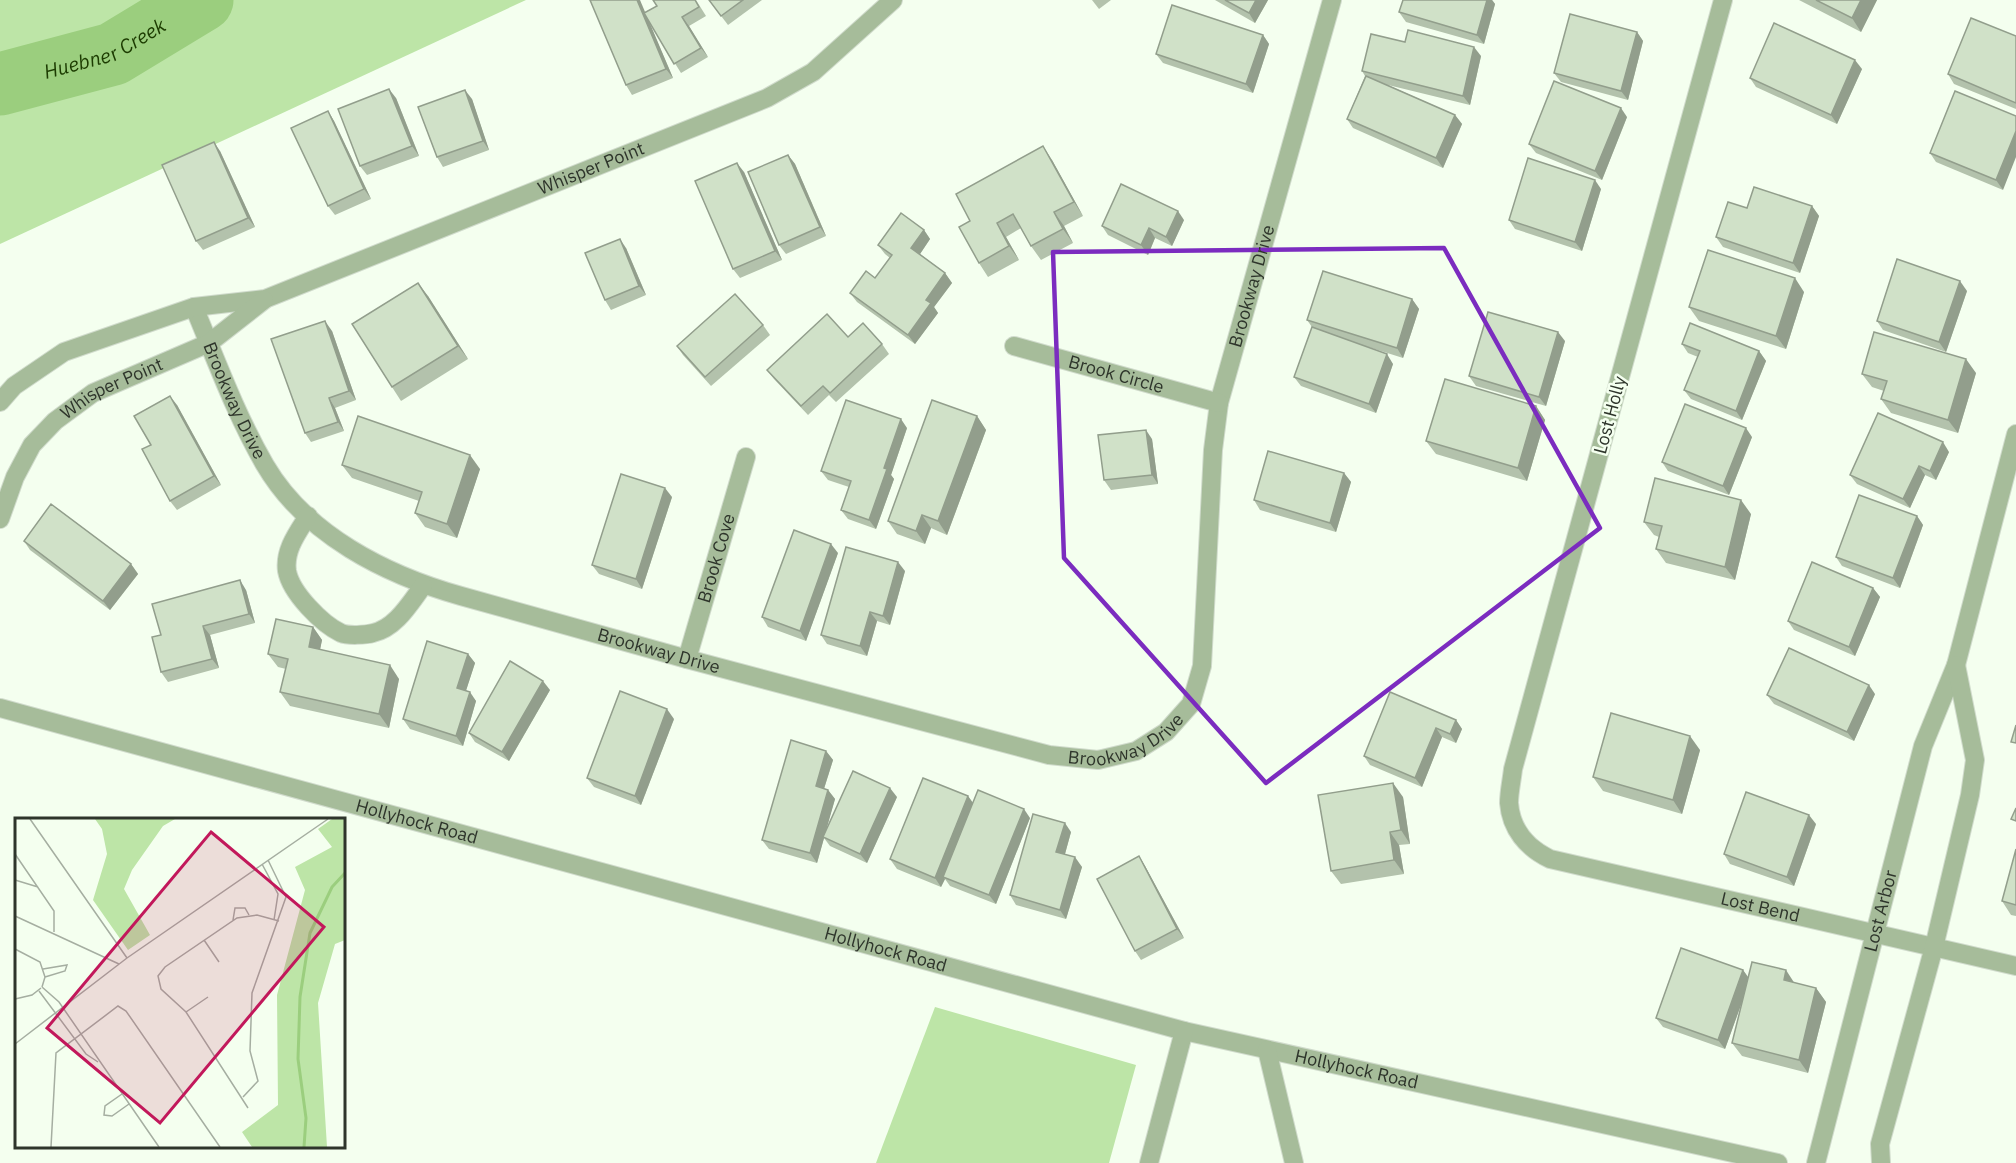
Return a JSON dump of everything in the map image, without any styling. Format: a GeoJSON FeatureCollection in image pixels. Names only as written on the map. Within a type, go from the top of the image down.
{"type":"FeatureCollection","features":[{"type":"Feature","properties":{"kind":"street","name":"Whisper Point"},"geometry":{"type":"LineString","coordinates":[[0,402],[14,386],[64,352],[194,307],[265,299],[767,98],[813,72],[893,0]]}},
{"type":"Feature","properties":{"kind":"street","name":"Brookway Drive"},"geometry":{"type":"LineString","coordinates":[[194,307],[243,424],[266,466],[285,492],[333,537],[360,555],[423,586],[1049,755],[1098,760],[1136,751],[1166,732],[1191,704],[1202,666],[1214,450],[1219,403],[1332,0]]}},
{"type":"Feature","properties":{"kind":"street","name":"Lost Holly"},"geometry":{"type":"LineString","coordinates":[[1517,830],[1509,803],[1514,768],[1724,0]]}},
{"type":"Feature","properties":{"kind":"street","name":"Whisper Point"},"geometry":{"type":"LineString","coordinates":[[0,519],[15,477],[32,445],[55,420],[93,393],[209,343],[265,299]]}},
{"type":"Feature","properties":{"kind":"street","name":"Brook Circle"},"geometry":{"type":"LineString","coordinates":[[1014,346],[1219,403]]}},
{"type":"Feature","properties":{"kind":"street","name":"Lost Arbor"},"geometry":{"type":"LineString","coordinates":[[1816,1163],[1923,746],[1956,665],[2016,434]]}},
{"type":"Feature","properties":{"kind":"street","name":"Brook Cove"},"geometry":{"type":"LineString","coordinates":[[687,659],[746,457]]}},
{"type":"Feature","properties":{"kind":"street"},"geometry":{"type":"LineString","coordinates":[[308,516],[289,547],[287,571],[297,594],[318,618],[343,634],[374,633],[395,621],[423,586]]}},
{"type":"Feature","properties":{"kind":"street","name":"Lost Arbor"},"geometry":{"type":"LineString","coordinates":[[1881,1163],[1880,1144],[1934,947],[1970,795],[1975,760],[1956,665]]}},
{"type":"Feature","properties":{"kind":"street","name":"Hollyhock Road"},"geometry":{"type":"LineString","coordinates":[[0,708],[1184,1031],[1778,1163]]}},
{"type":"Feature","properties":{"kind":"street","name":"Lost Bend"},"geometry":{"type":"LineString","coordinates":[[1517,830],[1534,852],[1550,859],[2016,966]]}},
{"type":"Feature","properties":{"kind":"street"},"geometry":{"type":"LineString","coordinates":[[1149,1163],[1184,1031]]}},
{"type":"Feature","properties":{"kind":"street"},"geometry":{"type":"LineString","coordinates":[[1267,1050],[1294,1163]]}},
{"type":"Feature","properties":{"kind":"highlighted area"},"geometry":{"type":"Polygon","coordinates":[[[1444,248],[1600,528],[1266,783],[1064,558],[1053,252],[1444,248]]]}},
{"type":"Feature","properties":{"kind":"green space"},"geometry":{"type":"Polygon","coordinates":[[[0,0],[526,0],[0,244],[0,0]]]}},
{"type":"Feature","properties":{"kind":"green space"},"geometry":{"type":"Polygon","coordinates":[[[935,1007],[1136,1065],[1109,1163],[876,1163],[935,1007]]]}},
{"type":"Feature","properties":{"kind":"building"},"geometry":{"type":"Polygon","coordinates":[[[590,0],[637,0],[666,69],[626,85],[590,0]]]}},
{"type":"Feature","properties":{"kind":"building"},"geometry":{"type":"Polygon","coordinates":[[[653,0],[695,0],[699,7],[682,17],[701,48],[674,64],[644,13],[657,6],[653,0]]]}},
{"type":"Feature","properties":{"kind":"building"},"geometry":{"type":"Polygon","coordinates":[[[709,0],[743,0],[721,16],[709,0]]]}},
{"type":"Feature","properties":{"kind":"building"},"geometry":{"type":"Polygon","coordinates":[[[1225,0],[1256,0],[1249,13],[1225,0]]]}},
{"type":"Feature","properties":{"kind":"building"},"geometry":{"type":"Polygon","coordinates":[[[1403,0],[1487,0],[1477,35],[1399,12],[1403,0]]]}},
{"type":"Feature","properties":{"kind":"building"},"geometry":{"type":"Polygon","coordinates":[[[1816,0],[1861,0],[1852,18],[1816,0]]]}},
{"type":"Feature","properties":{"kind":"building"},"geometry":{"type":"Polygon","coordinates":[[[1172,5],[1263,35],[1246,84],[1156,54],[1172,5]]]}},
{"type":"Feature","properties":{"kind":"building"},"geometry":{"type":"Polygon","coordinates":[[[1570,14],[1637,32],[1621,91],[1554,73],[1570,14]]]}},
{"type":"Feature","properties":{"kind":"building"},"geometry":{"type":"Polygon","coordinates":[[[1971,18],[2016,36],[2016,103],[1948,74],[1971,18]]]}},
{"type":"Feature","properties":{"kind":"building"},"geometry":{"type":"Polygon","coordinates":[[[1774,23],[1855,60],[1831,115],[1750,78],[1774,23]]]}},
{"type":"Feature","properties":{"kind":"building"},"geometry":{"type":"Polygon","coordinates":[[[1408,30],[1474,47],[1463,96],[1362,71],[1371,34],[1405,42],[1408,30]]]}},
{"type":"Feature","properties":{"kind":"building"},"geometry":{"type":"Polygon","coordinates":[[[1366,76],[1455,115],[1436,158],[1347,119],[1366,76]]]}},
{"type":"Feature","properties":{"kind":"building"},"geometry":{"type":"Polygon","coordinates":[[[1554,81],[1621,108],[1595,171],[1529,144],[1554,81]]]}},
{"type":"Feature","properties":{"kind":"building"},"geometry":{"type":"Polygon","coordinates":[[[389,89],[412,146],[360,166],[338,109],[389,89]]]}},
{"type":"Feature","properties":{"kind":"building"},"geometry":{"type":"Polygon","coordinates":[[[465,90],[483,141],[437,157],[418,107],[465,90]]]}},
{"type":"Feature","properties":{"kind":"building"},"geometry":{"type":"Polygon","coordinates":[[[1955,91],[2016,116],[2016,131],[1996,180],[1930,153],[1955,91]]]}},
{"type":"Feature","properties":{"kind":"building"},"geometry":{"type":"Polygon","coordinates":[[[328,111],[364,189],[328,206],[291,128],[328,111]]]}},
{"type":"Feature","properties":{"kind":"building"},"geometry":{"type":"Polygon","coordinates":[[[214,142],[248,218],[196,241],[162,165],[214,142]]]}},
{"type":"Feature","properties":{"kind":"building"},"geometry":{"type":"Polygon","coordinates":[[[1043,146],[1074,202],[1054,212],[1063,229],[1031,246],[1013,214],[997,223],[1009,246],[979,263],[959,227],[970,221],[956,194],[1043,146]]]}},
{"type":"Feature","properties":{"kind":"building"},"geometry":{"type":"Polygon","coordinates":[[[788,155],[820,227],[779,245],[748,172],[788,155]]]}},
{"type":"Feature","properties":{"kind":"building"},"geometry":{"type":"Polygon","coordinates":[[[1528,158],[1595,180],[1575,242],[1509,220],[1528,158]]]}},
{"type":"Feature","properties":{"kind":"building"},"geometry":{"type":"Polygon","coordinates":[[[737,163],[775,251],[733,269],[695,181],[737,163]]]}},
{"type":"Feature","properties":{"kind":"building"},"geometry":{"type":"Polygon","coordinates":[[[1121,184],[1178,211],[1166,237],[1149,228],[1141,245],[1102,226],[1121,184]]]}},
{"type":"Feature","properties":{"kind":"building"},"geometry":{"type":"Polygon","coordinates":[[[1754,187],[1812,206],[1793,263],[1716,237],[1728,202],[1747,208],[1754,187]]]}},
{"type":"Feature","properties":{"kind":"building"},"geometry":{"type":"Polygon","coordinates":[[[901,213],[924,230],[911,248],[945,273],[926,300],[931,303],[908,335],[850,293],[866,271],[875,278],[892,255],[878,245],[901,213]]]}},
{"type":"Feature","properties":{"kind":"building"},"geometry":{"type":"Polygon","coordinates":[[[620,239],[639,286],[605,300],[585,253],[620,239]]]}},
{"type":"Feature","properties":{"kind":"building"},"geometry":{"type":"Polygon","coordinates":[[[1708,250],[1795,278],[1776,336],[1689,307],[1708,250]]]}},
{"type":"Feature","properties":{"kind":"building"},"geometry":{"type":"Polygon","coordinates":[[[1897,259],[1960,281],[1939,342],[1877,321],[1897,259]]]}},
{"type":"Feature","properties":{"kind":"building"},"geometry":{"type":"Polygon","coordinates":[[[1323,271],[1412,299],[1397,348],[1307,320],[1323,271]]]}},
{"type":"Feature","properties":{"kind":"building"},"geometry":{"type":"Polygon","coordinates":[[[418,283],[458,346],[392,387],[352,324],[418,283]]]}},
{"type":"Feature","properties":{"kind":"building"},"geometry":{"type":"Polygon","coordinates":[[[735,294],[763,325],[705,377],[677,346],[735,294]]]}},
{"type":"Feature","properties":{"kind":"building"},"geometry":{"type":"Polygon","coordinates":[[[1488,312],[1558,332],[1539,397],[1469,376],[1488,312]]]}},
{"type":"Feature","properties":{"kind":"building"},"geometry":{"type":"Polygon","coordinates":[[[827,314],[848,337],[863,323],[882,344],[830,393],[823,386],[801,406],[767,370],[827,314]]]}},
{"type":"Feature","properties":{"kind":"building"},"geometry":{"type":"Polygon","coordinates":[[[325,321],[349,391],[329,398],[338,422],[305,433],[271,339],[325,321]]]}},
{"type":"Feature","properties":{"kind":"building"},"geometry":{"type":"Polygon","coordinates":[[[1690,323],[1759,351],[1736,411],[1684,390],[1700,351],[1682,344],[1690,323]]]}},
{"type":"Feature","properties":{"kind":"building"},"geometry":{"type":"Polygon","coordinates":[[[1312,327],[1387,354],[1369,404],[1294,377],[1312,327]]]}},
{"type":"Feature","properties":{"kind":"building"},"geometry":{"type":"Polygon","coordinates":[[[1874,332],[1966,359],[1948,420],[1881,399],[1887,381],[1862,374],[1874,332]]]}},
{"type":"Feature","properties":{"kind":"building"},"geometry":{"type":"Polygon","coordinates":[[[1445,379],[1536,406],[1518,468],[1426,441],[1445,379]]]}},
{"type":"Feature","properties":{"kind":"building"},"geometry":{"type":"Polygon","coordinates":[[[170,396],[214,476],[170,501],[142,449],[151,445],[134,416],[170,396]]]}},
{"type":"Feature","properties":{"kind":"building"},"geometry":{"type":"Polygon","coordinates":[[[846,400],[901,419],[869,520],[841,510],[851,481],[821,471],[846,400]]]}},
{"type":"Feature","properties":{"kind":"building"},"geometry":{"type":"Polygon","coordinates":[[[932,400],[977,416],[938,521],[922,515],[916,531],[888,521],[932,400]]]}},
{"type":"Feature","properties":{"kind":"building"},"geometry":{"type":"Polygon","coordinates":[[[1685,404],[1746,428],[1723,486],[1662,462],[1685,404]]]}},
{"type":"Feature","properties":{"kind":"building"},"geometry":{"type":"Polygon","coordinates":[[[1878,413],[1943,442],[1930,471],[1919,466],[1903,499],[1850,475],[1878,413]]]}},
{"type":"Feature","properties":{"kind":"building"},"geometry":{"type":"Polygon","coordinates":[[[358,416],[470,455],[447,524],[415,513],[422,492],[342,465],[358,416]]]}},
{"type":"Feature","properties":{"kind":"building"},"geometry":{"type":"Polygon","coordinates":[[[1146,430],[1152,475],[1104,480],[1098,435],[1146,430]]]}},
{"type":"Feature","properties":{"kind":"building"},"geometry":{"type":"Polygon","coordinates":[[[1268,451],[1344,473],[1330,523],[1254,500],[1268,451]]]}},
{"type":"Feature","properties":{"kind":"building"},"geometry":{"type":"Polygon","coordinates":[[[621,474],[665,488],[636,579],[592,565],[621,474]]]}},
{"type":"Feature","properties":{"kind":"building"},"geometry":{"type":"Polygon","coordinates":[[[1655,478],[1741,500],[1725,567],[1656,549],[1662,526],[1644,522],[1655,478]]]}},
{"type":"Feature","properties":{"kind":"building"},"geometry":{"type":"Polygon","coordinates":[[[1859,495],[1917,516],[1893,578],[1836,557],[1859,495]]]}},
{"type":"Feature","properties":{"kind":"building"},"geometry":{"type":"Polygon","coordinates":[[[51,504],[131,564],[103,601],[24,541],[51,504]]]}},
{"type":"Feature","properties":{"kind":"building"},"geometry":{"type":"Polygon","coordinates":[[[794,530],[831,544],[800,631],[762,617],[794,530]]]}},
{"type":"Feature","properties":{"kind":"building"},"geometry":{"type":"Polygon","coordinates":[[[846,547],[898,562],[883,616],[870,612],[860,646],[821,635],[846,547]]]}},
{"type":"Feature","properties":{"kind":"building"},"geometry":{"type":"Polygon","coordinates":[[[1812,562],[1873,588],[1849,647],[1788,621],[1812,562]]]}},
{"type":"Feature","properties":{"kind":"building"},"geometry":{"type":"Polygon","coordinates":[[[240,580],[249,614],[203,626],[212,659],[161,672],[152,637],[161,635],[152,604],[240,580]]]}},
{"type":"Feature","properties":{"kind":"building"},"geometry":{"type":"Polygon","coordinates":[[[276,619],[313,627],[309,647],[390,665],[379,714],[280,692],[288,659],[268,654],[276,619]]]}},
{"type":"Feature","properties":{"kind":"building"},"geometry":{"type":"Polygon","coordinates":[[[427,641],[468,654],[457,688],[470,692],[456,736],[403,719],[427,641]]]}},
{"type":"Feature","properties":{"kind":"building"},"geometry":{"type":"Polygon","coordinates":[[[1789,648],[1869,685],[1847,732],[1767,695],[1789,648]]]}},
{"type":"Feature","properties":{"kind":"building"},"geometry":{"type":"Polygon","coordinates":[[[510,661],[543,681],[502,752],[469,733],[510,661]]]}},
{"type":"Feature","properties":{"kind":"building"},"geometry":{"type":"Polygon","coordinates":[[[620,691],[667,709],[635,796],[587,778],[620,691]]]}},
{"type":"Feature","properties":{"kind":"building"},"geometry":{"type":"Polygon","coordinates":[[[1390,692],[1456,720],[1450,734],[1436,728],[1415,778],[1364,756],[1390,692]]]}},
{"type":"Feature","properties":{"kind":"building"},"geometry":{"type":"Polygon","coordinates":[[[1611,713],[1690,736],[1673,800],[1593,777],[1611,713]]]}},
{"type":"Feature","properties":{"kind":"building"},"geometry":{"type":"Polygon","coordinates":[[[2016,725],[2016,743],[2011,742],[2016,725]]]}},
{"type":"Feature","properties":{"kind":"building"},"geometry":{"type":"Polygon","coordinates":[[[791,740],[826,751],[816,786],[828,790],[810,853],[762,840],[791,740]]]}},
{"type":"Feature","properties":{"kind":"building"},"geometry":{"type":"Polygon","coordinates":[[[853,771],[890,788],[860,854],[823,837],[853,771]]]}},
{"type":"Feature","properties":{"kind":"building"},"geometry":{"type":"Polygon","coordinates":[[[923,778],[968,796],[935,878],[890,859],[923,778]]]}},
{"type":"Feature","properties":{"kind":"building"},"geometry":{"type":"Polygon","coordinates":[[[1393,783],[1401,830],[1390,832],[1394,860],[1331,871],[1318,795],[1393,783]]]}},
{"type":"Feature","properties":{"kind":"building"},"geometry":{"type":"Polygon","coordinates":[[[978,790],[1024,809],[989,895],[943,877],[978,790]]]}},
{"type":"Feature","properties":{"kind":"building"},"geometry":{"type":"Polygon","coordinates":[[[1746,792],[1809,815],[1787,877],[1724,854],[1746,792]]]}},
{"type":"Feature","properties":{"kind":"building"},"geometry":{"type":"Polygon","coordinates":[[[2016,808],[2016,821],[2011,819],[2016,808]]]}},
{"type":"Feature","properties":{"kind":"building"},"geometry":{"type":"Polygon","coordinates":[[[1033,814],[1065,823],[1056,852],[1075,857],[1060,910],[1010,895],[1033,814]]]}},
{"type":"Feature","properties":{"kind":"building"},"geometry":{"type":"Polygon","coordinates":[[[2016,849],[2016,905],[2002,901],[2016,849]]]}},
{"type":"Feature","properties":{"kind":"building"},"geometry":{"type":"Polygon","coordinates":[[[1139,856],[1177,929],[1135,951],[1097,879],[1139,856]]]}},
{"type":"Feature","properties":{"kind":"building"},"geometry":{"type":"Polygon","coordinates":[[[1681,948],[1743,970],[1718,1040],[1656,1018],[1681,948]]]}},
{"type":"Feature","properties":{"kind":"building"},"geometry":{"type":"Polygon","coordinates":[[[1752,962],[1786,970],[1784,980],[1816,988],[1799,1060],[1732,1043],[1752,962]]]}},
{"type":"Feature","properties":{"kind":"waterway","name":"Huebner Creek"},"geometry":{"type":"LineString","coordinates":[[0,84],[113,54],[202,0]]}}]}
